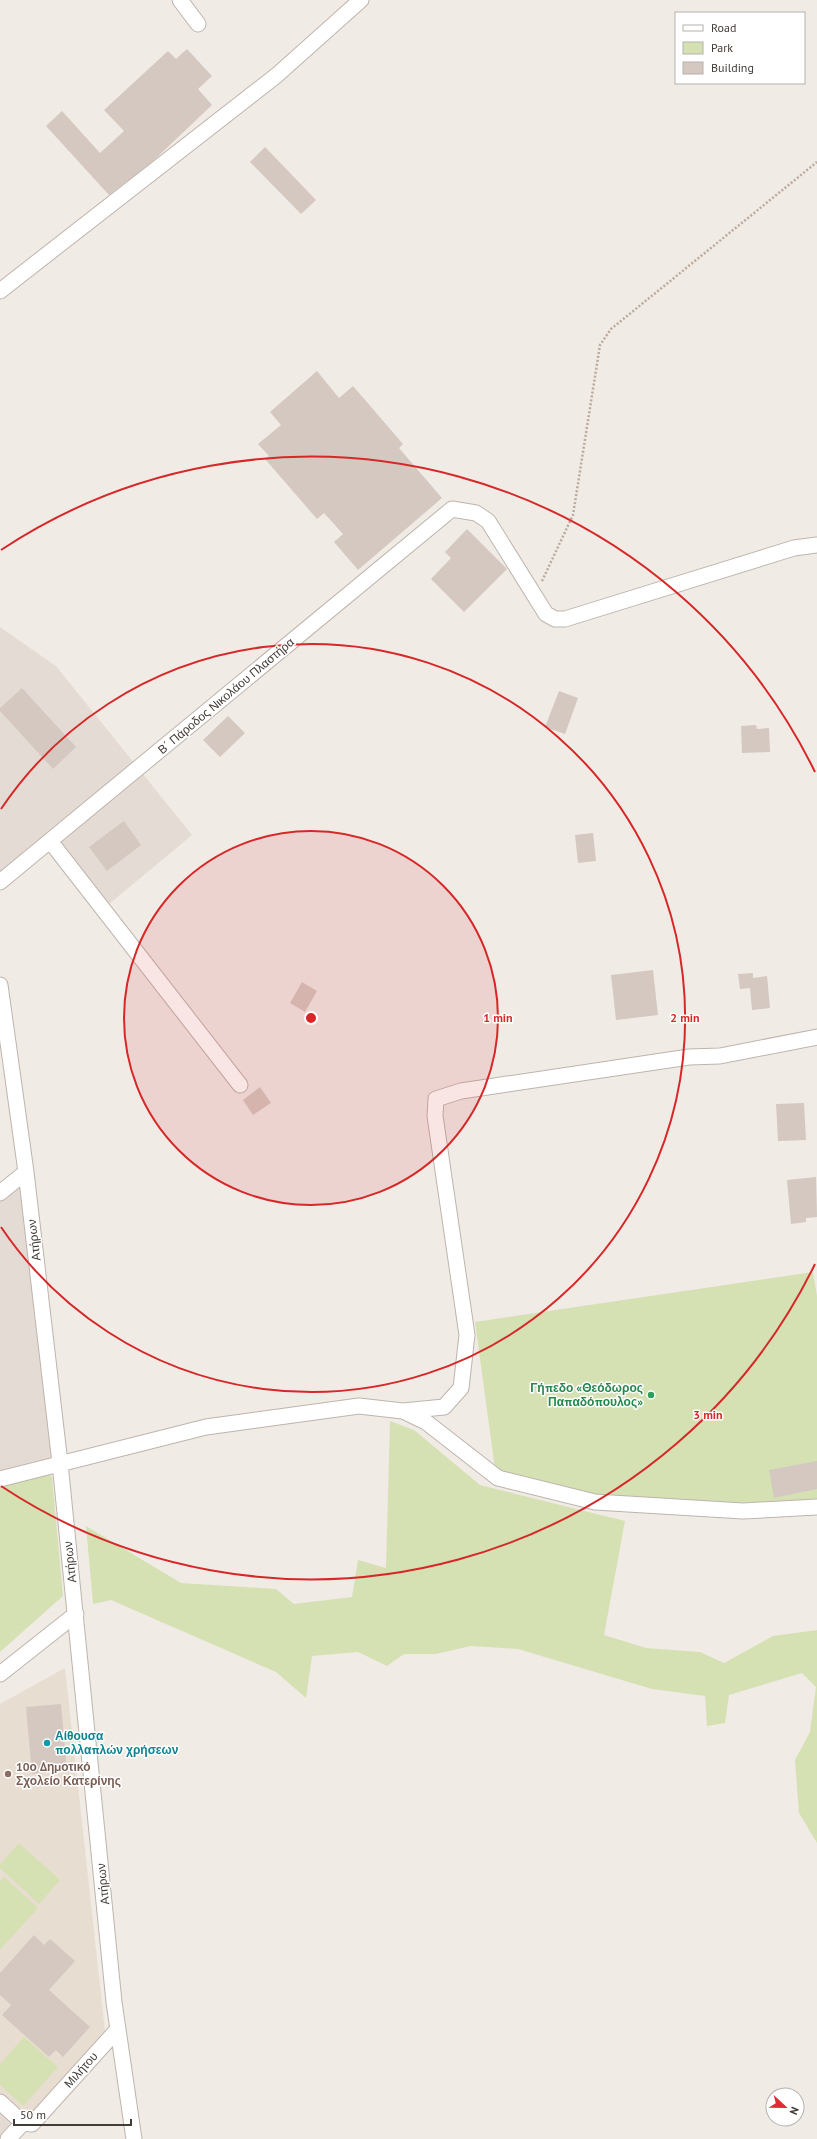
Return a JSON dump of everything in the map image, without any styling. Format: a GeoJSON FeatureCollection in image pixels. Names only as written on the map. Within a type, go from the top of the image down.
{"type":"FeatureCollection","features":[{"type":"Feature","properties":{"kind":"street"},"geometry":{"type":"LineString","coordinates":[[180,0],[198,24]]}},
{"type":"Feature","properties":{"kind":"street"},"geometry":{"type":"LineString","coordinates":[[0,291],[277,75],[361,0]]}},
{"type":"Feature","properties":{"kind":"street","name":"Β΄ Πάροδος Νικολάου Πλαστήρα"},"geometry":{"type":"LineString","coordinates":[[0,882],[452,509],[476,513],[488,521],[534,596]]}},
{"type":"Feature","properties":{"kind":"street"},"geometry":{"type":"LineString","coordinates":[[534,596],[546,614],[555,619],[565,619],[794,548],[817,545]]}},
{"type":"Feature","properties":{"kind":"street"},"geometry":{"type":"LineString","coordinates":[[50,841],[240,1085]]}},
{"type":"Feature","properties":{"kind":"street","name":"Ατήρων"},"geometry":{"type":"LineString","coordinates":[[0,986],[26,1172],[60,1463],[118,2029],[134,2139]]}},
{"type":"Feature","properties":{"kind":"street"},"geometry":{"type":"LineString","coordinates":[[0,1479],[206,1427],[359,1406],[403,1411],[444,1407],[461,1388],[467,1335],[435,1116],[436,1099],[468,1090],[689,1057],[720,1056],[817,1037]]}},
{"type":"Feature","properties":{"kind":"street"},"geometry":{"type":"LineString","coordinates":[[0,1193],[26,1172]]}},
{"type":"Feature","properties":{"kind":"street"},"geometry":{"type":"LineString","coordinates":[[403,1411],[426,1422],[498,1478],[595,1502],[744,1512],[817,1507]]}},
{"type":"Feature","properties":{"kind":"street"},"geometry":{"type":"LineString","coordinates":[[0,1674],[76,1614]]}},
{"type":"Feature","properties":{"kind":"street","name":"Μιλήτου"},"geometry":{"type":"LineString","coordinates":[[8,2139],[23,2123],[32,2124],[118,2029]]}},
{"type":"Feature","properties":{"kind":"street"},"geometry":{"type":"LineString","coordinates":[[0,2102],[23,2123]]}},
{"type":"Feature","properties":{"kind":"path"},"geometry":{"type":"LineString","coordinates":[[534,596],[573,515],[600,345],[611,329],[817,162]]}},
{"type":"Feature","properties":{"kind":"shaded area"},"geometry":{"type":"Polygon","coordinates":[[[0,627],[56,666],[192,835],[103,909],[50,841],[0,882],[0,627]]]}},
{"type":"Feature","properties":{"kind":"shaded area"},"geometry":{"type":"Polygon","coordinates":[[[26,1172],[60,1463],[0,1479],[0,1187],[26,1172]]]}},
{"type":"Feature","properties":{"kind":"shaded area"},"geometry":{"type":"Polygon","coordinates":[[[65,1668],[105,2031],[28,2119],[0,2093],[0,1704],[65,1668]]]}},
{"type":"Feature","properties":{"kind":"shaded area"},"geometry":{"type":"Polygon","coordinates":[[[0,2102],[23,2123],[8,2139],[0,2139],[0,2102]]]}},
{"type":"Feature","properties":{"kind":"green space","name":"Γήπεδο «Θεόδωρος Παπαδόπουλος»"},"geometry":{"type":"Polygon","coordinates":[[[813,1272],[817,1296],[817,1503],[763,1503],[597,1498],[495,1469],[475,1322],[813,1272]]]}},
{"type":"Feature","properties":{"kind":"green space"},"geometry":{"type":"Polygon","coordinates":[[[390,1421],[414,1430],[480,1485],[625,1521],[604,1635],[646,1648],[700,1652],[724,1663],[773,1636],[817,1630],[817,1843],[799,1813],[795,1760],[810,1732],[816,1687],[802,1673],[729,1695],[725,1723],[707,1726],[705,1696],[652,1689],[518,1649],[471,1646],[436,1654],[404,1654],[387,1666],[358,1652],[312,1656],[306,1698],[276,1672],[111,1600],[93,1604],[86,1526],[181,1583],[276,1589],[294,1604],[352,1597],[358,1560],[386,1568],[390,1421]]]}},
{"type":"Feature","properties":{"kind":"green space"},"geometry":{"type":"Polygon","coordinates":[[[46,1472],[52,1477],[63,1596],[0,1652],[0,1485],[46,1472]]]}},
{"type":"Feature","properties":{"kind":"green space"},"geometry":{"type":"Polygon","coordinates":[[[19,1843],[60,1880],[39,1904],[0,1868],[0,1864],[19,1843]]]}},
{"type":"Feature","properties":{"kind":"green space"},"geometry":{"type":"Polygon","coordinates":[[[4,1877],[38,1908],[0,1950],[0,1882],[4,1877]]]}},
{"type":"Feature","properties":{"kind":"green space"},"geometry":{"type":"Polygon","coordinates":[[[24,2037],[58,2067],[23,2106],[0,2085],[0,2064],[24,2037]]]}},
{"type":"Feature","properties":{"kind":"building"},"geometry":{"type":"Polygon","coordinates":[[[187,49],[212,76],[198,89],[212,105],[153,161],[109,195],[46,126],[62,111],[100,153],[124,131],[104,110],[168,51],[176,59],[187,49]]]}},
{"type":"Feature","properties":{"kind":"building"},"geometry":{"type":"Polygon","coordinates":[[[265,147],[316,200],[301,214],[250,162],[265,147]]]}},
{"type":"Feature","properties":{"kind":"building"},"geometry":{"type":"Polygon","coordinates":[[[317,371],[339,398],[353,386],[403,444],[399,448],[442,498],[358,570],[334,542],[343,534],[324,513],[317,519],[265,459],[269,456],[258,444],[281,425],[270,412],[317,371]]]}},
{"type":"Feature","properties":{"kind":"building"},"geometry":{"type":"Polygon","coordinates":[[[467,529],[507,569],[464,612],[431,579],[451,558],[445,552],[467,529]]]}},
{"type":"Feature","properties":{"kind":"building"},"geometry":{"type":"Polygon","coordinates":[[[22,688],[76,747],[53,769],[0,711],[0,708],[22,688]]]}},
{"type":"Feature","properties":{"kind":"building"},"geometry":{"type":"Polygon","coordinates":[[[559,691],[578,698],[565,734],[545,727],[559,691]]]}},
{"type":"Feature","properties":{"kind":"building"},"geometry":{"type":"Polygon","coordinates":[[[228,716],[245,733],[220,757],[203,740],[228,716]]]}},
{"type":"Feature","properties":{"kind":"building"},"geometry":{"type":"Polygon","coordinates":[[[756,725],[757,729],[769,728],[770,752],[742,753],[741,726],[756,725]]]}},
{"type":"Feature","properties":{"kind":"building"},"geometry":{"type":"Polygon","coordinates":[[[124,821],[141,845],[107,871],[89,847],[124,821]]]}},
{"type":"Feature","properties":{"kind":"building"},"geometry":{"type":"Polygon","coordinates":[[[593,833],[596,861],[578,863],[575,835],[593,833]]]}},
{"type":"Feature","properties":{"kind":"building"},"geometry":{"type":"Polygon","coordinates":[[[653,970],[658,1015],[616,1020],[611,975],[653,970]]]}},
{"type":"Feature","properties":{"kind":"building"},"geometry":{"type":"Polygon","coordinates":[[[753,973],[753,978],[767,976],[770,1008],[752,1010],[750,988],[740,989],[738,974],[753,973]]]}},
{"type":"Feature","properties":{"kind":"building"},"geometry":{"type":"Polygon","coordinates":[[[302,982],[317,991],[305,1012],[290,1003],[302,982]]]}},
{"type":"Feature","properties":{"kind":"building"},"geometry":{"type":"Polygon","coordinates":[[[260,1087],[271,1103],[253,1115],[243,1100],[260,1087]]]}},
{"type":"Feature","properties":{"kind":"building"},"geometry":{"type":"Polygon","coordinates":[[[804,1103],[806,1140],[778,1141],[776,1104],[804,1103]]]}},
{"type":"Feature","properties":{"kind":"building"},"geometry":{"type":"Polygon","coordinates":[[[816,1177],[817,1217],[806,1218],[806,1222],[791,1224],[787,1180],[816,1177]]]}},
{"type":"Feature","properties":{"kind":"building"},"geometry":{"type":"Polygon","coordinates":[[[817,1461],[817,1489],[774,1498],[769,1470],[817,1461]]]}},
{"type":"Feature","properties":{"kind":"building","name":"Αίθουσα πολλαπλών χρήσεων"},"geometry":{"type":"Polygon","coordinates":[[[61,1704],[67,1771],[32,1774],[26,1707],[61,1704]]]}},
{"type":"Feature","properties":{"kind":"building"},"geometry":{"type":"Polygon","coordinates":[[[34,1935],[44,1945],[50,1939],[75,1961],[49,1990],[90,2027],[63,2057],[56,2050],[49,2057],[2,2015],[11,2005],[0,1995],[0,1973],[34,1935]]]}},
{"type":"Feature","properties":{"kind":"place","name":"Γήπεδο «Θεόδωρος Παπαδόπουλος»"},"geometry":{"type":"Point","coordinates":[651,1395]}},
{"type":"Feature","properties":{"kind":"place","name":"Αίθουσα πολλαπλών χρήσεων"},"geometry":{"type":"Point","coordinates":[47,1743]}},
{"type":"Feature","properties":{"kind":"place","name":"10ο Δημοτικό Σχολείο Κατερίνης"},"geometry":{"type":"Point","coordinates":[8,1774]}}]}
